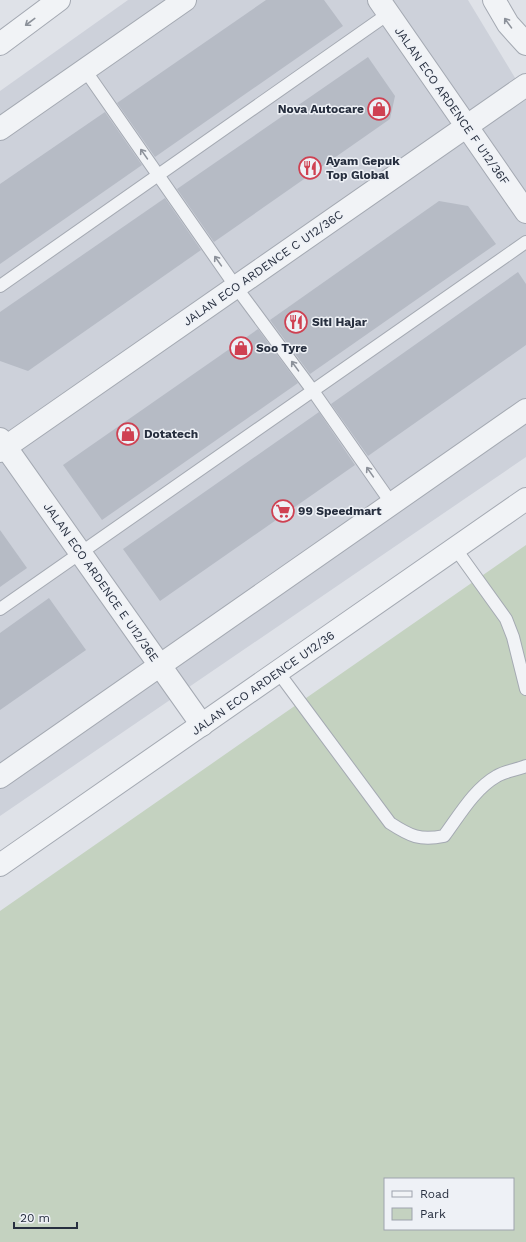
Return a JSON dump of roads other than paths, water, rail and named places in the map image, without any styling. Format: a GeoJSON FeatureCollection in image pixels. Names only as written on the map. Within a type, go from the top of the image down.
{"type":"FeatureCollection","features":[{"type":"Feature","properties":{"kind":"street"},"geometry":{"type":"LineString","coordinates":[[0,44],[60,0]]}},
{"type":"Feature","properties":{"kind":"street"},"geometry":{"type":"LineString","coordinates":[[0,129],[185,0]]}},
{"type":"Feature","properties":{"kind":"street"},"geometry":{"type":"LineString","coordinates":[[494,0],[508,24],[526,44]]}},
{"type":"Feature","properties":{"kind":"street","name":"JALAN ECO ARDENCE F U12/36F"},"geometry":{"type":"LineString","coordinates":[[384,7],[526,212]]}},
{"type":"Feature","properties":{"kind":"street","name":"JALAN ECO ARDENCE C U12/36C"},"geometry":{"type":"LineString","coordinates":[[2,446],[236,287],[526,85]]}},
{"type":"Feature","properties":{"kind":"street"},"geometry":{"type":"LineString","coordinates":[[0,777],[526,410]]}},
{"type":"Feature","properties":{"kind":"street","name":"JALAN ECO ARDENCE E U12/36E"},"geometry":{"type":"LineString","coordinates":[[2,446],[81,553],[202,725]]}},
{"type":"Feature","properties":{"kind":"street","name":"JALAN ECO ARDENCE U12/36"},"geometry":{"type":"LineString","coordinates":[[0,865],[526,499]]}},
{"type":"Feature","properties":{"kind":"lane"},"geometry":{"type":"LineString","coordinates":[[0,286],[158,175],[384,7]]}},
{"type":"Feature","properties":{"kind":"lane"},"geometry":{"type":"LineString","coordinates":[[85,70],[236,287],[313,391],[392,504]]}},
{"type":"Feature","properties":{"kind":"lane"},"geometry":{"type":"LineString","coordinates":[[0,609],[526,242]]}},
{"type":"Feature","properties":{"kind":"lane"},"geometry":{"type":"LineString","coordinates":[[455,548],[506,619],[513,637],[526,689]]}},
{"type":"Feature","properties":{"kind":"lane"},"geometry":{"type":"LineString","coordinates":[[278,672],[390,823],[410,836],[430,839],[444,836],[484,786],[497,776],[526,766]]}},
{"type":"Feature","properties":{"kind":"place","name":"Nova Autocare"},"geometry":{"type":"Point","coordinates":[379,109]}},
{"type":"Feature","properties":{"kind":"place","name":"Ayam Gepuk Top Global"},"geometry":{"type":"Point","coordinates":[310,168]}},
{"type":"Feature","properties":{"kind":"place","name":"Siti Hajar"},"geometry":{"type":"Point","coordinates":[296,322]}},
{"type":"Feature","properties":{"kind":"place","name":"Soo Tyre"},"geometry":{"type":"Point","coordinates":[241,348]}},
{"type":"Feature","properties":{"kind":"place","name":"Dotatech"},"geometry":{"type":"Point","coordinates":[128,434]}},
{"type":"Feature","properties":{"kind":"place","name":"99 Speedmart"},"geometry":{"type":"Point","coordinates":[283,511]}}]}
